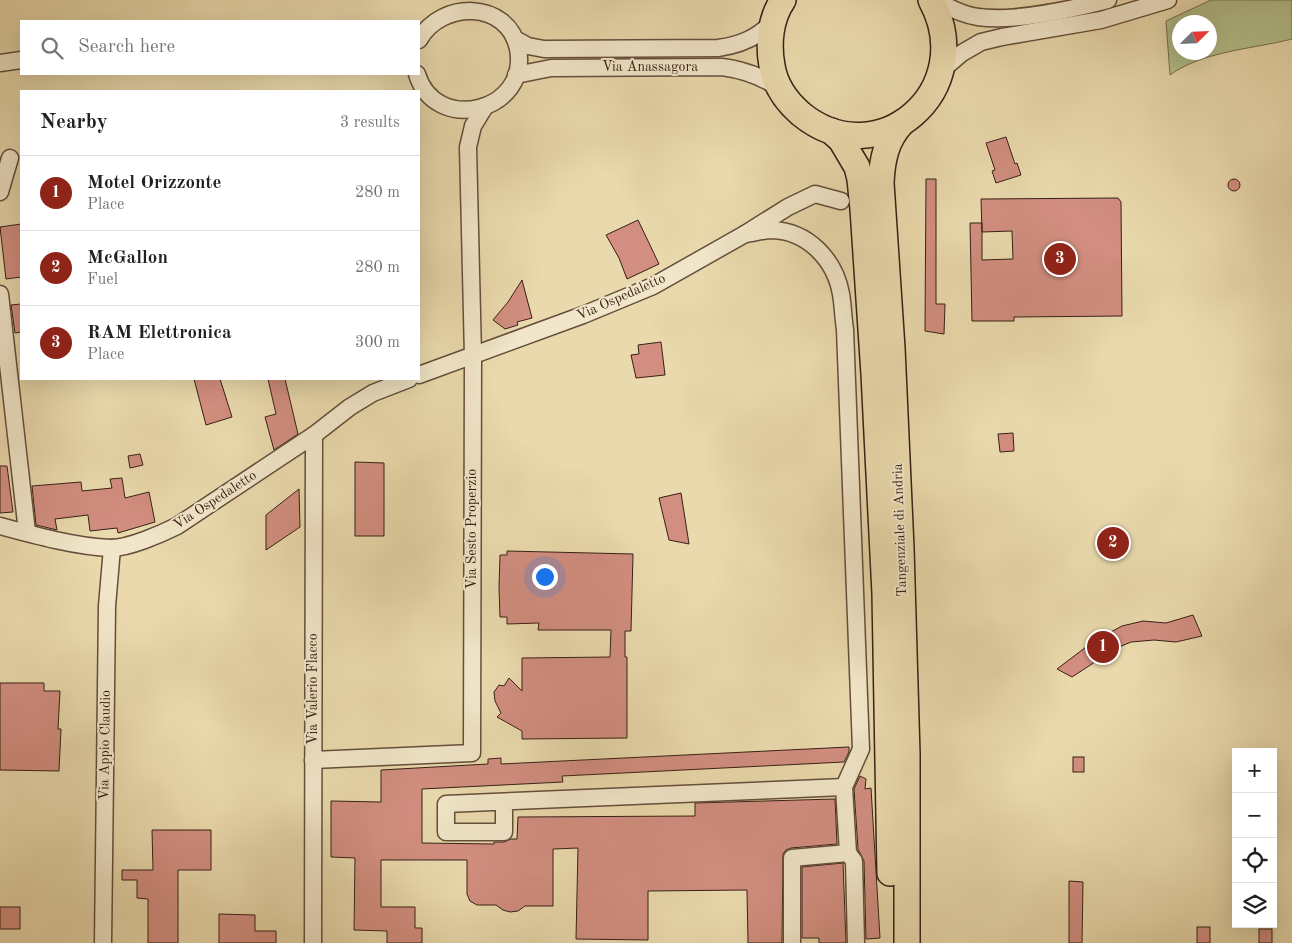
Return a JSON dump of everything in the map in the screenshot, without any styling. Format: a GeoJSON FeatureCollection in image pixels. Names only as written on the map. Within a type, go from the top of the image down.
{"type":"FeatureCollection","features":[{"type":"Feature","properties":{"kind":"main road","name":"Tangenziale di Andria"},"geometry":{"type":"LineString","coordinates":[[907,943],[907,754],[901,558],[892,348],[881,169],[886,148],[894,132],[927,100],[936,86],[942,70],[945,51],[944,32],[938,13],[931,0]]}},
{"type":"Feature","properties":{"kind":"main road","name":"Tangenziale di Andria"},"geometry":{"type":"LineString","coordinates":[[778,10],[770,38],[770,55],[773,72],[780,88],[793,107],[810,121],[831,131],[849,134],[867,134],[885,130],[902,123]]}},
{"type":"Feature","properties":{"kind":"main road","name":"Tangenziale di Andria"},"geometry":{"type":"LineString","coordinates":[[831,131],[841,140],[857,167],[863,209],[885,594],[891,943]]}},
{"type":"Feature","properties":{"kind":"street"},"geometry":{"type":"LineString","coordinates":[[421,34],[450,0]]}},
{"type":"Feature","properties":{"kind":"street"},"geometry":{"type":"LineString","coordinates":[[410,75],[437,102],[452,109],[468,111],[484,108],[498,100],[509,89],[516,75],[519,63],[515,39],[507,26],[483,0]]}},
{"type":"Feature","properties":{"kind":"street"},"geometry":{"type":"LineString","coordinates":[[936,0],[964,14],[990,18],[1031,15],[1108,0]]}},
{"type":"Feature","properties":{"kind":"street"},"geometry":{"type":"LineString","coordinates":[[942,70],[967,50],[981,42],[1101,20],[1168,0]]}},
{"type":"Feature","properties":{"kind":"street"},"geometry":{"type":"LineString","coordinates":[[436,17],[451,9],[467,6],[482,9],[496,16]]}},
{"type":"Feature","properties":{"kind":"street","name":"Via Anassagora"},"geometry":{"type":"LineString","coordinates":[[515,39],[528,46],[544,49],[718,48],[740,44],[750,39],[766,28],[778,10]]}},
{"type":"Feature","properties":{"kind":"street"},"geometry":{"type":"LineString","coordinates":[[0,56],[20,60]]}},
{"type":"Feature","properties":{"kind":"street"},"geometry":{"type":"LineString","coordinates":[[0,63],[20,60]]}},
{"type":"Feature","properties":{"kind":"street","name":"Via Anassagora"},"geometry":{"type":"LineString","coordinates":[[516,75],[559,68],[722,67],[757,76],[780,88]]}},
{"type":"Feature","properties":{"kind":"street"},"geometry":{"type":"LineString","coordinates":[[418,75],[426,90]]}},
{"type":"Feature","properties":{"kind":"street","name":"Via Sesto Properzio"},"geometry":{"type":"LineString","coordinates":[[313,760],[472,753],[473,356],[468,146],[473,126],[484,108]]}},
{"type":"Feature","properties":{"kind":"street","name":"Via Sesto Properzio"},"geometry":{"type":"LineString","coordinates":[[452,109],[468,146]]}},
{"type":"Feature","properties":{"kind":"street"},"geometry":{"type":"LineString","coordinates":[[0,192],[10,158]]}},
{"type":"Feature","properties":{"kind":"street","name":"Via Ospedaletto"},"geometry":{"type":"LineString","coordinates":[[420,375],[583,315],[653,286],[745,234],[788,207],[815,194],[841,202]]}},
{"type":"Feature","properties":{"kind":"street"},"geometry":{"type":"LineString","coordinates":[[745,234],[772,230],[792,234],[813,244],[830,264],[841,292],[845,348],[861,749],[844,787],[848,853],[854,861],[856,943]]}},
{"type":"Feature","properties":{"kind":"street"},"geometry":{"type":"LineString","coordinates":[[0,294],[27,532]]}},
{"type":"Feature","properties":{"kind":"street","name":"Via Ospedaletto"},"geometry":{"type":"LineString","coordinates":[[0,526],[86,545],[112,548],[155,537],[177,526],[314,435],[373,393],[406,380]]}},
{"type":"Feature","properties":{"kind":"street","name":"Via Valerio Flacco"},"geometry":{"type":"LineString","coordinates":[[313,943],[314,435]]}},
{"type":"Feature","properties":{"kind":"street","name":"Via Appio Claudio"},"geometry":{"type":"LineString","coordinates":[[103,943],[107,606],[112,548]]}},
{"type":"Feature","properties":{"kind":"street"},"geometry":{"type":"LineString","coordinates":[[504,802],[844,787]]}},
{"type":"Feature","properties":{"kind":"street"},"geometry":{"type":"LineString","coordinates":[[792,943],[792,858],[848,853]]}},
{"type":"Feature","properties":{"kind":"green space"},"geometry":{"type":"Polygon","coordinates":[[[1211,0],[1292,0],[1292,39],[1217,55],[1217,15],[1179,15],[1211,0]]]}},
{"type":"Feature","properties":{"kind":"green space"},"geometry":{"type":"Polygon","coordinates":[[[1172,18],[1172,60],[1201,60],[1183,67],[1170,75],[1166,21],[1172,18]]]}},
{"type":"Feature","properties":{"kind":"building"},"geometry":{"type":"Polygon","coordinates":[[[1006,137],[1015,164],[1017,163],[1021,175],[996,183],[992,171],[995,170],[986,143],[1006,137]]]}},
{"type":"Feature","properties":{"kind":"building"},"geometry":{"type":"Polygon","coordinates":[[[926,179],[936,179],[936,304],[945,304],[944,334],[925,331],[926,179]]]}},
{"type":"Feature","properties":{"kind":"building"},"geometry":{"type":"Polygon","coordinates":[[[1232,179],[1236,179],[1240,185],[1236,191],[1232,191],[1228,187],[1228,183],[1232,179]]]}},
{"type":"Feature","properties":{"kind":"building"},"geometry":{"type":"Polygon","coordinates":[[[1118,198],[1121,202],[1122,316],[1014,317],[1014,321],[972,321],[970,223],[982,223],[981,199],[1118,198]],[[1012,231],[982,232],[982,260],[1013,259],[1012,231]]]}},
{"type":"Feature","properties":{"kind":"building"},"geometry":{"type":"Polygon","coordinates":[[[638,220],[659,264],[627,279],[619,258],[606,235],[638,220]]]}},
{"type":"Feature","properties":{"kind":"building"},"geometry":{"type":"Polygon","coordinates":[[[20,224],[20,277],[6,279],[0,227],[20,224]]]}},
{"type":"Feature","properties":{"kind":"building"},"geometry":{"type":"Polygon","coordinates":[[[522,280],[532,318],[517,322],[518,325],[505,329],[493,320],[508,302],[522,280]]]}},
{"type":"Feature","properties":{"kind":"building"},"geometry":{"type":"Polygon","coordinates":[[[20,304],[20,332],[15,333],[11,305],[20,304]]]}},
{"type":"Feature","properties":{"kind":"building"},"geometry":{"type":"Polygon","coordinates":[[[661,342],[665,375],[636,378],[631,355],[639,354],[638,345],[661,342]]]}},
{"type":"Feature","properties":{"kind":"building"},"geometry":{"type":"Polygon","coordinates":[[[194,380],[220,380],[232,417],[206,425],[194,380]]]}},
{"type":"Feature","properties":{"kind":"building"},"geometry":{"type":"Polygon","coordinates":[[[268,380],[285,380],[298,434],[274,450],[265,417],[276,414],[268,380]]]}},
{"type":"Feature","properties":{"kind":"building"},"geometry":{"type":"Polygon","coordinates":[[[1013,433],[1014,451],[1000,452],[998,434],[1013,433]]]}},
{"type":"Feature","properties":{"kind":"building"},"geometry":{"type":"Polygon","coordinates":[[[140,454],[143,465],[130,468],[128,456],[140,454]]]}},
{"type":"Feature","properties":{"kind":"building"},"geometry":{"type":"Polygon","coordinates":[[[355,462],[384,463],[384,536],[355,536],[355,462]]]}},
{"type":"Feature","properties":{"kind":"building"},"geometry":{"type":"Polygon","coordinates":[[[0,466],[7,466],[13,512],[0,513],[0,466]]]}},
{"type":"Feature","properties":{"kind":"building"},"geometry":{"type":"Polygon","coordinates":[[[122,478],[125,498],[149,492],[155,522],[118,533],[117,528],[90,531],[88,515],[55,519],[57,530],[36,525],[32,486],[81,482],[82,491],[112,488],[110,479],[122,478]]]}},
{"type":"Feature","properties":{"kind":"building"},"geometry":{"type":"Polygon","coordinates":[[[299,489],[300,527],[266,550],[266,515],[299,489]]]}},
{"type":"Feature","properties":{"kind":"building"},"geometry":{"type":"Polygon","coordinates":[[[681,493],[689,544],[669,540],[659,498],[681,493]]]}},
{"type":"Feature","properties":{"kind":"building"},"geometry":{"type":"Polygon","coordinates":[[[507,551],[633,554],[631,631],[625,631],[625,657],[627,657],[627,738],[522,739],[522,731],[497,717],[501,713],[495,701],[494,692],[499,685],[504,686],[509,678],[522,691],[522,658],[610,657],[611,630],[538,630],[539,623],[507,624],[507,617],[500,617],[500,555],[507,555],[507,551]]]}},
{"type":"Feature","properties":{"kind":"building"},"geometry":{"type":"Polygon","coordinates":[[[1193,615],[1202,636],[1176,642],[1154,640],[1131,642],[1105,653],[1072,677],[1057,669],[1094,641],[1122,626],[1143,621],[1166,623],[1193,615]]]}},
{"type":"Feature","properties":{"kind":"building"},"geometry":{"type":"Polygon","coordinates":[[[0,683],[44,683],[44,691],[60,691],[58,729],[61,729],[59,771],[0,770],[0,683]]]}},
{"type":"Feature","properties":{"kind":"building"},"geometry":{"type":"Polygon","coordinates":[[[849,747],[849,752],[844,762],[562,776],[563,782],[422,789],[422,843],[494,844],[494,842],[517,839],[518,817],[695,816],[695,803],[835,799],[837,844],[791,848],[783,854],[782,943],[748,943],[747,890],[648,891],[648,940],[576,939],[578,848],[553,849],[553,906],[525,906],[518,911],[510,912],[496,905],[477,905],[470,901],[467,894],[467,860],[381,860],[381,907],[415,907],[415,928],[422,928],[422,943],[387,943],[387,931],[354,930],[355,858],[331,857],[331,801],[381,802],[381,770],[488,764],[488,759],[501,758],[501,764],[849,747]]]}},
{"type":"Feature","properties":{"kind":"building"},"geometry":{"type":"Polygon","coordinates":[[[1073,757],[1084,757],[1084,772],[1073,772],[1073,757]]]}},
{"type":"Feature","properties":{"kind":"building"},"geometry":{"type":"Polygon","coordinates":[[[860,776],[866,779],[865,789],[871,788],[880,938],[866,939],[864,861],[858,849],[854,789],[860,776]]]}},
{"type":"Feature","properties":{"kind":"building"},"geometry":{"type":"Polygon","coordinates":[[[152,830],[211,830],[211,870],[178,870],[178,943],[148,943],[148,899],[137,898],[137,880],[122,880],[122,870],[153,870],[152,830]]]}},
{"type":"Feature","properties":{"kind":"building"},"geometry":{"type":"Polygon","coordinates":[[[843,863],[846,943],[819,943],[819,938],[802,938],[802,867],[843,863]]]}},
{"type":"Feature","properties":{"kind":"building"},"geometry":{"type":"Polygon","coordinates":[[[1069,881],[1083,882],[1082,943],[1069,943],[1069,881]]]}},
{"type":"Feature","properties":{"kind":"building"},"geometry":{"type":"Polygon","coordinates":[[[0,907],[20,907],[20,929],[0,929],[0,907]]]}},
{"type":"Feature","properties":{"kind":"building"},"geometry":{"type":"Polygon","coordinates":[[[219,914],[255,915],[255,931],[276,931],[276,943],[219,943],[219,914]]]}},
{"type":"Feature","properties":{"kind":"building"},"geometry":{"type":"Polygon","coordinates":[[[1197,927],[1210,927],[1210,943],[1197,943],[1197,927]]]}},
{"type":"Feature","properties":{"kind":"building"},"geometry":{"type":"Polygon","coordinates":[[[1259,929],[1272,929],[1272,943],[1259,943],[1259,929]]]}},
{"type":"Feature","properties":{"kind":"place","name":"RAM Elettronica"},"geometry":{"type":"Point","coordinates":[1060,259]}},
{"type":"Feature","properties":{"kind":"place","name":"McGallon"},"geometry":{"type":"Point","coordinates":[1113,543]}},
{"type":"Feature","properties":{"kind":"place","name":"Motel Orizzonte"},"geometry":{"type":"Point","coordinates":[1103,647]}}]}
